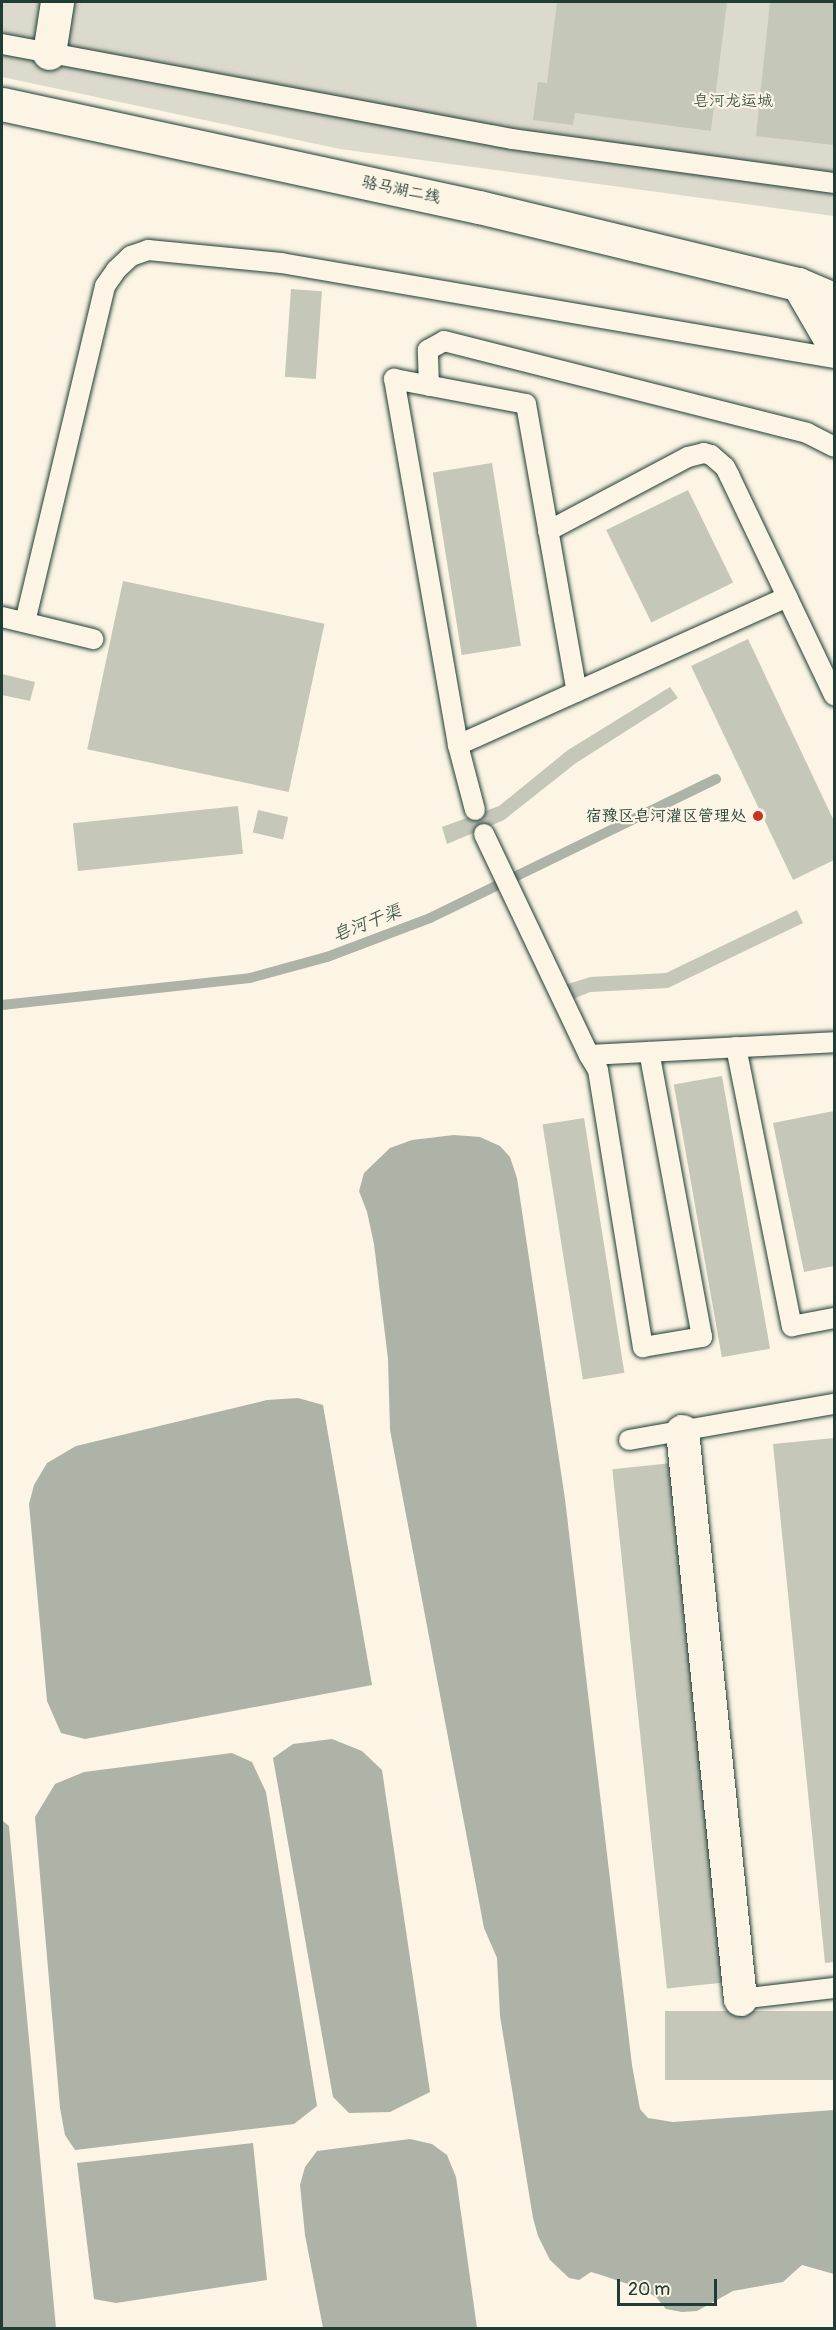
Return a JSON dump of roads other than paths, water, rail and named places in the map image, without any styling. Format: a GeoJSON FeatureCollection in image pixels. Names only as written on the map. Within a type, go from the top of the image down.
{"type":"FeatureCollection","features":[{"type":"Feature","properties":{"kind":"street"},"geometry":{"type":"LineString","coordinates":[[49,53],[57,2]]}},
{"type":"Feature","properties":{"kind":"street","name":"骆马湖二线"},"geometry":{"type":"LineString","coordinates":[[2,104],[479,207],[798,284]]}},
{"type":"Feature","properties":{"kind":"street"},"geometry":{"type":"LineString","coordinates":[[798,284],[834,285]]}},
{"type":"Feature","properties":{"kind":"street"},"geometry":{"type":"LineString","coordinates":[[798,284],[834,299]]}},
{"type":"Feature","properties":{"kind":"street"},"geometry":{"type":"LineString","coordinates":[[798,284],[834,346]]}},
{"type":"Feature","properties":{"kind":"street"},"geometry":{"type":"LineString","coordinates":[[682,1431],[740,1999]]}},
{"type":"Feature","properties":{"kind":"lane"},"geometry":{"type":"LineString","coordinates":[[2,44],[512,140],[834,183]]}},
{"type":"Feature","properties":{"kind":"lane"},"geometry":{"type":"LineString","coordinates":[[26,622],[105,286],[116,270],[131,256],[148,250],[281,263],[834,358]]}},
{"type":"Feature","properties":{"kind":"lane"},"geometry":{"type":"LineString","coordinates":[[429,386],[428,350],[444,341],[807,433],[834,447]]}},
{"type":"Feature","properties":{"kind":"lane"},"geometry":{"type":"LineString","coordinates":[[475,810],[458,746],[394,379],[526,404],[577,692]]}},
{"type":"Feature","properties":{"kind":"lane"},"geometry":{"type":"LineString","coordinates":[[548,531],[688,457],[704,453],[711,455],[725,467],[834,695]]}},
{"type":"Feature","properties":{"kind":"lane"},"geometry":{"type":"LineString","coordinates":[[458,746],[788,597]]}},
{"type":"Feature","properties":{"kind":"lane"},"geometry":{"type":"LineString","coordinates":[[2,617],[93,639]]}},
{"type":"Feature","properties":{"kind":"lane"},"geometry":{"type":"LineString","coordinates":[[484,834],[598,1070],[643,1347],[702,1337],[649,1052]]}},
{"type":"Feature","properties":{"kind":"lane"},"geometry":{"type":"LineString","coordinates":[[590,1056],[834,1042]]}},
{"type":"Feature","properties":{"kind":"lane"},"geometry":{"type":"LineString","coordinates":[[736,1047],[792,1326],[834,1318]]}},
{"type":"Feature","properties":{"kind":"lane"},"geometry":{"type":"LineString","coordinates":[[629,1440],[834,1404]]}},
{"type":"Feature","properties":{"kind":"lane"},"geometry":{"type":"LineString","coordinates":[[740,1999],[834,1988]]}},
{"type":"Feature","properties":{"kind":"waterway","name":"皂河干渠"},"geometry":{"type":"LineString","coordinates":[[2,1005],[250,978],[327,957],[430,918],[716,779]]}},
{"type":"Feature","properties":{"kind":"place","name":"宿豫区皂河灌区管理处"},"geometry":{"type":"Point","coordinates":[758,816]}},
{"type":"Feature","properties":{"kind":"park label","name":"皂河龙运城"},"geometry":{"type":"Point","coordinates":[733,101]}}]}
